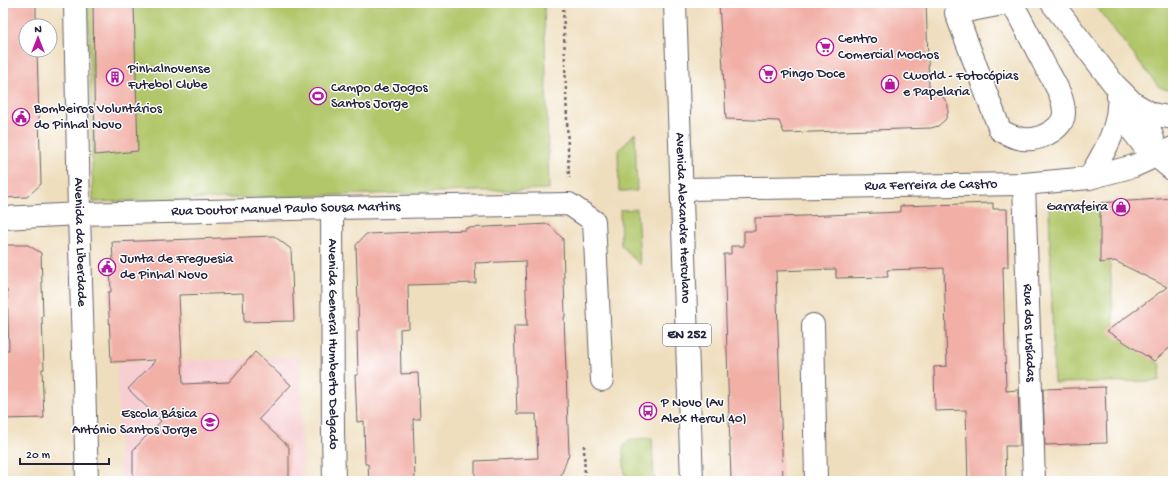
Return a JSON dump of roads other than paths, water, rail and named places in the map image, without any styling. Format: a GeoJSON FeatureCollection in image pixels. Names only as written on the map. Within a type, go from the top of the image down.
{"type":"FeatureCollection","features":[{"type":"Feature","properties":{"kind":"street","name":"Avenida da Liberdade"},"geometry":{"type":"LineString","coordinates":[[75,3],[79,214],[87,481]]}},
{"type":"Feature","properties":{"kind":"street","name":"Avenida Alexandre Herculano"},"geometry":{"type":"LineString","coordinates":[[675,3],[692,481]]}},
{"type":"Feature","properties":{"kind":"street"},"geometry":{"type":"LineString","coordinates":[[1008,3],[956,13],[1000,130],[1019,139],[1039,138],[1051,133],[1060,125],[1064,114],[1061,96],[1012,3]]}},
{"type":"Feature","properties":{"kind":"street"},"geometry":{"type":"LineString","coordinates":[[1052,3],[1122,95],[1152,114],[1173,118]]}},
{"type":"Feature","properties":{"kind":"street"},"geometry":{"type":"LineString","coordinates":[[1122,95],[1123,111],[1134,133],[1144,146],[1165,152],[1173,170]]}},
{"type":"Feature","properties":{"kind":"street"},"geometry":{"type":"LineString","coordinates":[[1089,178],[1112,133],[1122,95]]}},
{"type":"Feature","properties":{"kind":"street","name":"Rua Ferreira de Castro"},"geometry":{"type":"LineString","coordinates":[[682,189],[1024,184],[1089,178],[1134,166],[1165,152]]}},
{"type":"Feature","properties":{"kind":"street","name":"Rua dos Lusíadas"},"geometry":{"type":"LineString","coordinates":[[1024,184],[1034,481]]}},
{"type":"Feature","properties":{"kind":"street","name":"Rua Doutor Manuel Paulo Sousa Martins"},"geometry":{"type":"LineString","coordinates":[[3,218],[79,214],[570,204],[594,222],[602,380]]}},
{"type":"Feature","properties":{"kind":"street","name":"Avenida General Humberto Delgado"},"geometry":{"type":"LineString","coordinates":[[332,208],[334,481]]}},
{"type":"Feature","properties":{"kind":"street"},"geometry":{"type":"LineString","coordinates":[[813,325],[816,481]]}},
{"type":"Feature","properties":{"kind":"place","name":"Centro Comercial Mochos"},"geometry":{"type":"Point","coordinates":[825,47]}},
{"type":"Feature","properties":{"kind":"place","name":"Pingo Doce"},"geometry":{"type":"Point","coordinates":[768,74]}},
{"type":"Feature","properties":{"kind":"place","name":"Pinhalnovense Futebol Clube"},"geometry":{"type":"Point","coordinates":[115,77]}},
{"type":"Feature","properties":{"kind":"place","name":"Cworld - Fotocópias e Papelaria"},"geometry":{"type":"Point","coordinates":[890,84]}},
{"type":"Feature","properties":{"kind":"place","name":"Campo de Jogos Santos Jorge"},"geometry":{"type":"Point","coordinates":[318,96]}},
{"type":"Feature","properties":{"kind":"place","name":"Bombeiros Voluntários do Pinhal Novo"},"geometry":{"type":"Point","coordinates":[21,117]}},
{"type":"Feature","properties":{"kind":"place","name":"Garrafeira"},"geometry":{"type":"Point","coordinates":[1121,207]}},
{"type":"Feature","properties":{"kind":"place","name":"Junta de Freguesia de Pinhal Novo"},"geometry":{"type":"Point","coordinates":[107,267]}},
{"type":"Feature","properties":{"kind":"place","name":"P Novo (Av Alex Hercul 40)"},"geometry":{"type":"Point","coordinates":[648,411]}},
{"type":"Feature","properties":{"kind":"place","name":"Escola Básica António Santos Jorge"},"geometry":{"type":"Point","coordinates":[210,422]}}]}
